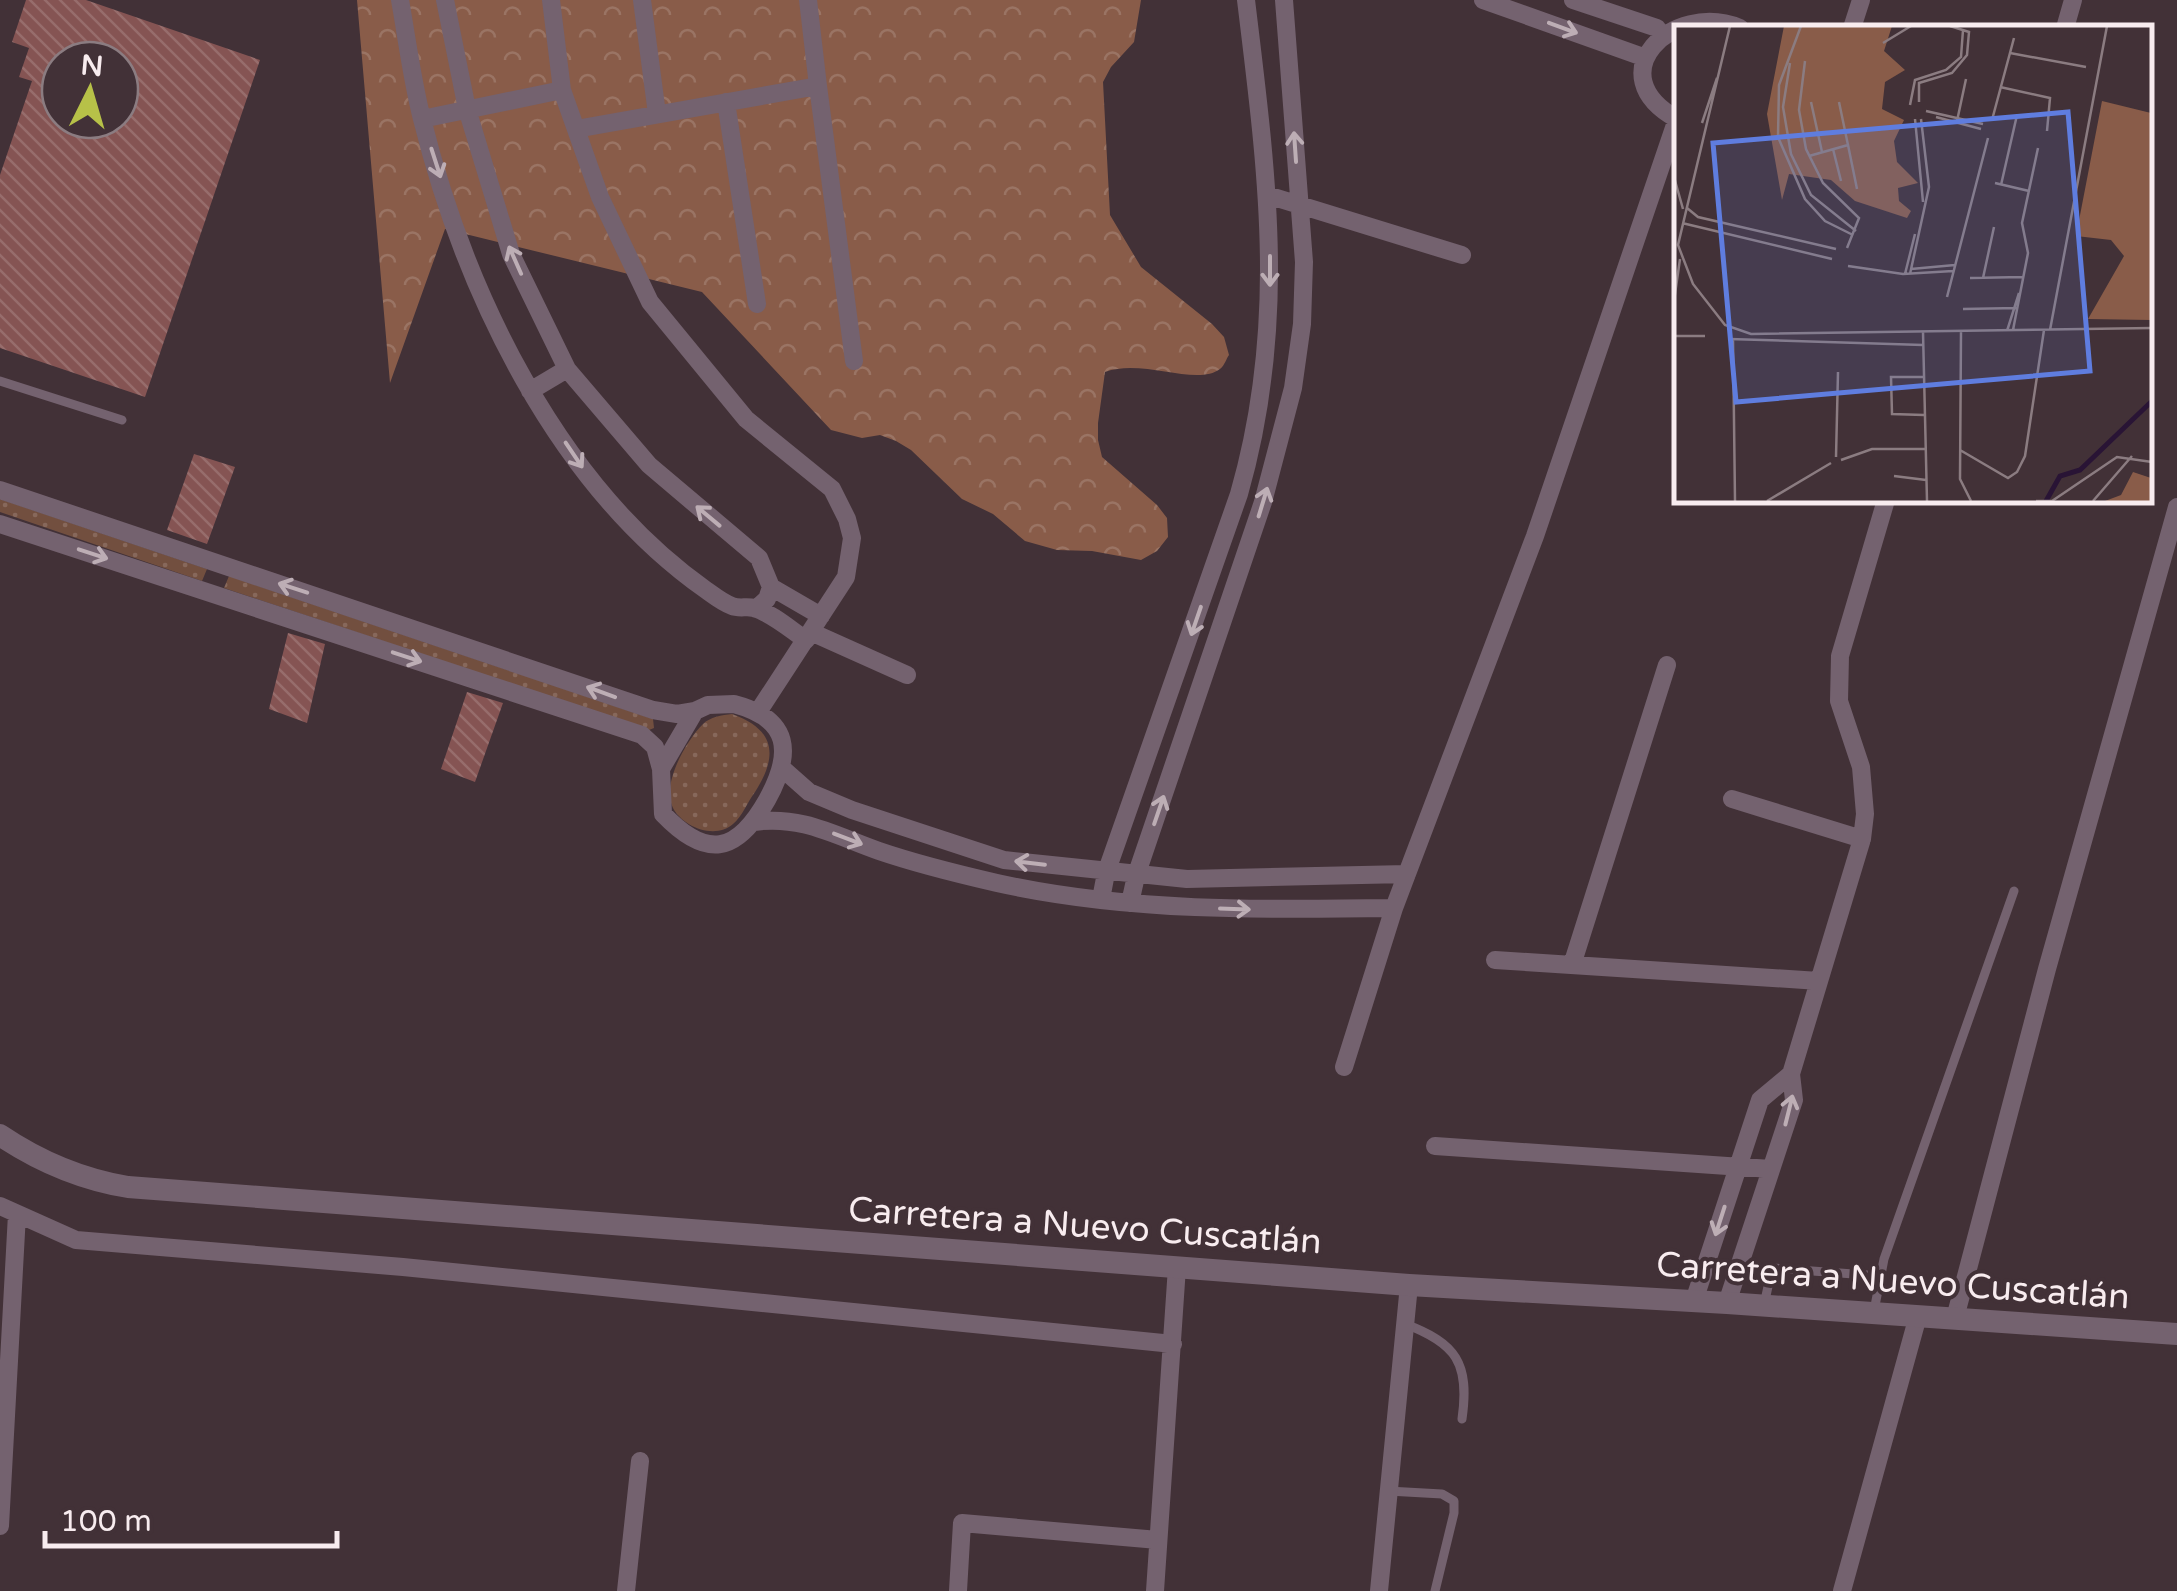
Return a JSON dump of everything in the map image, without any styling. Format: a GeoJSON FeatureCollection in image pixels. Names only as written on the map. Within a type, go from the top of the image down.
{"type":"FeatureCollection","features":[{"type":"Feature","properties":{"kind":"street"},"geometry":{"type":"LineString","coordinates":[[400,0],[422,119],[480,294],[530,390],[594,485],[641,536],[732,606],[756,608],[808,636],[907,675]]}},
{"type":"Feature","properties":{"kind":"street"},"geometry":{"type":"LineString","coordinates":[[444,0],[467,110],[511,254],[567,368],[649,465],[759,558],[771,588],[822,616]]}},
{"type":"Feature","properties":{"kind":"street"},"geometry":{"type":"LineString","coordinates":[[550,0],[562,90],[600,197],[650,302],[746,419],[832,489],[848,518],[852,538],[846,577],[758,712]]}},
{"type":"Feature","properties":{"kind":"street"},"geometry":{"type":"LineString","coordinates":[[642,0],[657,114]]}},
{"type":"Feature","properties":{"kind":"street"},"geometry":{"type":"LineString","coordinates":[[808,0],[854,360]]}},
{"type":"Feature","properties":{"kind":"street"},"geometry":{"type":"LineString","coordinates":[[1100,900],[1106,872],[1175,683],[1253,446],[1270,322],[1267,195],[1246,0]]}},
{"type":"Feature","properties":{"kind":"street"},"geometry":{"type":"LineString","coordinates":[[1130,903],[1242,569],[1293,388],[1302,324],[1304,262],[1284,0]]}},
{"type":"Feature","properties":{"kind":"street"},"geometry":{"type":"LineString","coordinates":[[1573,0],[1656,28]]}},
{"type":"Feature","properties":{"kind":"street"},"geometry":{"type":"LineString","coordinates":[[1853,25],[1861,0]]}},
{"type":"Feature","properties":{"kind":"street"},"geometry":{"type":"LineString","coordinates":[[2066,25],[2073,0]]}},
{"type":"Feature","properties":{"kind":"street"},"geometry":{"type":"LineString","coordinates":[[1490,1],[1643,57]]}},
{"type":"Feature","properties":{"kind":"street"},"geometry":{"type":"LineString","coordinates":[[1674,117],[1649,94],[1642,70],[1643,57],[1656,28],[1675,15],[1711,6],[1736,25]]}},
{"type":"Feature","properties":{"kind":"street"},"geometry":{"type":"LineString","coordinates":[[576,129],[818,86]]}},
{"type":"Feature","properties":{"kind":"street"},"geometry":{"type":"LineString","coordinates":[[422,119],[562,90]]}},
{"type":"Feature","properties":{"kind":"street"},"geometry":{"type":"LineString","coordinates":[[726,102],[758,304]]}},
{"type":"Feature","properties":{"kind":"street"},"geometry":{"type":"LineString","coordinates":[[1344,1067],[1394,908],[1535,536],[1674,128]]}},
{"type":"Feature","properties":{"kind":"street"},"geometry":{"type":"LineString","coordinates":[[1267,195],[1462,254]]}},
{"type":"Feature","properties":{"kind":"street"},"geometry":{"type":"LineString","coordinates":[[530,390],[567,368]]}},
{"type":"Feature","properties":{"kind":"street"},"geometry":{"type":"LineString","coordinates":[[0,490],[653,710],[677,714],[720,703],[758,712],[769,719],[782,742],[783,770],[754,822],[737,839],[721,845],[698,841],[678,831],[663,814],[661,769],[655,747],[642,735],[0,524]]}},
{"type":"Feature","properties":{"kind":"street"},"geometry":{"type":"LineString","coordinates":[[1727,1303],[1794,1100],[1791,1074],[1862,838],[1865,789],[1839,701],[1838,677],[1840,656],[1885,502]]}},
{"type":"Feature","properties":{"kind":"street"},"geometry":{"type":"LineString","coordinates":[[1955,1318],[2047,969],[2177,508]]}},
{"type":"Feature","properties":{"kind":"street"},"geometry":{"type":"LineString","coordinates":[[214,594],[225,565]]}},
{"type":"Feature","properties":{"kind":"street"},"geometry":{"type":"LineString","coordinates":[[756,608],[767,599],[771,588]]}},
{"type":"Feature","properties":{"kind":"street"},"geometry":{"type":"LineString","coordinates":[[1572,965],[1667,665]]}},
{"type":"Feature","properties":{"kind":"street"},"geometry":{"type":"LineString","coordinates":[[661,769],[694,711]]}},
{"type":"Feature","properties":{"kind":"street"},"geometry":{"type":"LineString","coordinates":[[783,770],[809,792],[884,824],[1004,860],[1136,876],[1206,879],[1406,874]]}},
{"type":"Feature","properties":{"kind":"street"},"geometry":{"type":"LineString","coordinates":[[1732,799],[1862,838]]}},
{"type":"Feature","properties":{"kind":"street"},"geometry":{"type":"LineString","coordinates":[[754,822],[777,818],[804,822],[881,851],[998,883],[1100,900],[1235,910],[1394,908]]}},
{"type":"Feature","properties":{"kind":"street"},"geometry":{"type":"LineString","coordinates":[[1496,960],[1819,981]]}},
{"type":"Feature","properties":{"kind":"street"},"geometry":{"type":"LineString","coordinates":[[1694,1301],[1760,1100],[1791,1074]]}},
{"type":"Feature","properties":{"kind":"street","name":"Carretera a Nuevo Cuscatlán"},"geometry":{"type":"LineString","coordinates":[[0,1136],[84,1178],[128,1187],[1409,1286],[1874,1312],[2177,1334]]}},
{"type":"Feature","properties":{"kind":"street"},"geometry":{"type":"LineString","coordinates":[[1435,1146],[1771,1168]]}},
{"type":"Feature","properties":{"kind":"street"},"geometry":{"type":"LineString","coordinates":[[0,1526],[9,1210],[76,1240],[403,1267],[1173,1344]]}},
{"type":"Feature","properties":{"kind":"street"},"geometry":{"type":"LineString","coordinates":[[1154,1591],[1177,1267]]}},
{"type":"Feature","properties":{"kind":"street"},"geometry":{"type":"LineString","coordinates":[[1380,1591],[1409,1286]]}},
{"type":"Feature","properties":{"kind":"street"},"geometry":{"type":"LineString","coordinates":[[1842,1591],[1918,1316]]}},
{"type":"Feature","properties":{"kind":"street"},"geometry":{"type":"LineString","coordinates":[[626,1591],[640,1461]]}},
{"type":"Feature","properties":{"kind":"street"},"geometry":{"type":"LineString","coordinates":[[958,1591],[962,1523],[1158,1540]]}},
{"type":"Feature","properties":{"kind":"lane"},"geometry":{"type":"LineString","coordinates":[[0,381],[122,420]]}},
{"type":"Feature","properties":{"kind":"lane"},"geometry":{"type":"LineString","coordinates":[[1874,1312],[1881,1276],[2014,892]]}},
{"type":"Feature","properties":{"kind":"lane"},"geometry":{"type":"LineString","coordinates":[[1764,1306],[1772,1268],[1881,1276]]}},
{"type":"Feature","properties":{"kind":"lane"},"geometry":{"type":"LineString","coordinates":[[1404,1324],[1434,1335],[1451,1348],[1459,1362],[1462,1419]]}},
{"type":"Feature","properties":{"kind":"lane"},"geometry":{"type":"LineString","coordinates":[[1388,1491],[1442,1494],[1454,1501],[1435,1591]]}},
{"type":"Feature","properties":{"kind":"shaded area"},"geometry":{"type":"Polygon","coordinates":[[[0,499],[207,569],[202,581],[0,512],[0,499]]]}},
{"type":"Feature","properties":{"kind":"shaded area"},"geometry":{"type":"Polygon","coordinates":[[[229,576],[653,719],[654,728],[649,730],[224,588],[229,576]]]}},
{"type":"Feature","properties":{"kind":"shaded area"},"geometry":{"type":"Polygon","coordinates":[[[732,714],[747,720],[765,736],[769,746],[767,767],[733,824],[717,831],[700,829],[684,821],[673,808],[673,775],[689,741],[703,724],[732,714]]]}},
{"type":"Feature","properties":{"kind":"green space"},"geometry":{"type":"Polygon","coordinates":[[[357,0],[1141,0],[1134,42],[1103,82],[1110,215],[1141,267],[1212,324],[1224,337],[1229,355],[1222,367],[1210,374],[1136,368],[1105,372],[1098,423],[1102,457],[1157,505],[1167,518],[1168,537],[1157,551],[1141,560],[1092,551],[1057,550],[1025,541],[993,514],[962,499],[911,450],[896,441],[880,435],[862,438],[831,430],[702,292],[445,229],[390,383],[357,0]]]}},
{"type":"Feature","properties":{"kind":"building"},"geometry":{"type":"Polygon","coordinates":[[[26,0],[86,0],[260,60],[145,397],[0,348],[0,175],[32,81],[19,77],[29,48],[12,42],[26,0]]]}},
{"type":"Feature","properties":{"kind":"building"},"geometry":{"type":"Polygon","coordinates":[[[194,454],[235,467],[207,544],[167,530],[194,454]]]}},
{"type":"Feature","properties":{"kind":"building"},"geometry":{"type":"Polygon","coordinates":[[[288,633],[325,644],[307,723],[269,709],[288,633]]]}},
{"type":"Feature","properties":{"kind":"building"},"geometry":{"type":"Polygon","coordinates":[[[467,692],[503,703],[475,782],[441,769],[467,692]]]}}]}
